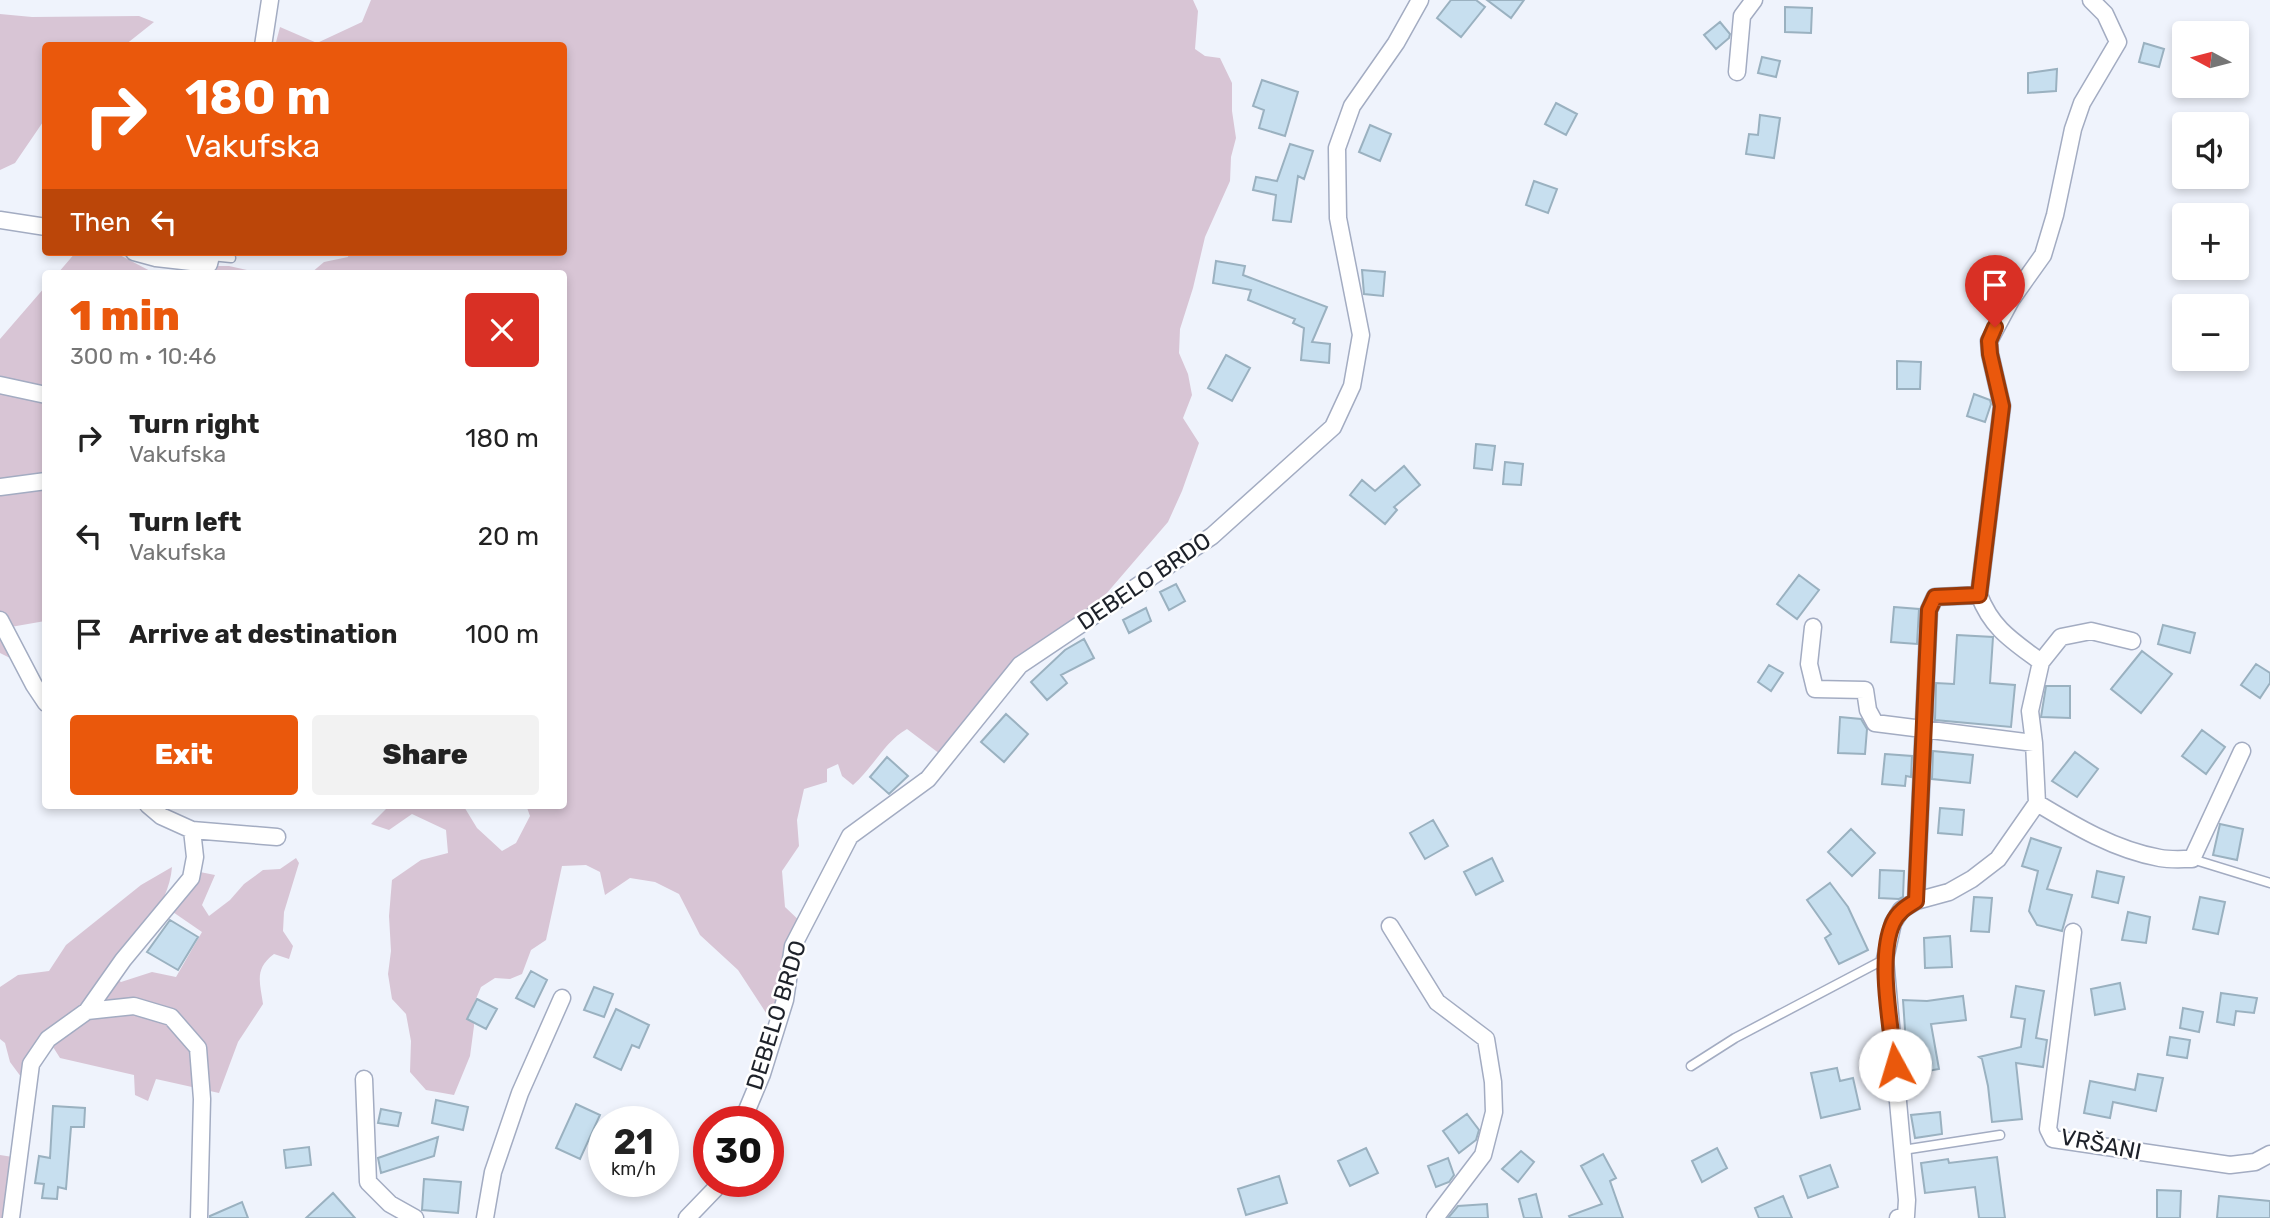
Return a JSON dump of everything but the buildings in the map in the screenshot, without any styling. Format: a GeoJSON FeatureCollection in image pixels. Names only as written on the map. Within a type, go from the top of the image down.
{"type":"FeatureCollection","features":[{"type":"Feature","properties":{"kind":"street"},"geometry":{"type":"LineString","coordinates":[[264,42],[270,0]]}},
{"type":"Feature","properties":{"kind":"street","name":"DEBELO BRDO"},"geometry":{"type":"LineString","coordinates":[[749,1106],[762,1074],[785,1000],[793,946],[850,836],[928,779],[1020,665],[1212,536],[1333,427],[1352,386],[1361,335],[1338,218],[1337,148],[1352,106],[1396,43],[1420,0]]}},
{"type":"Feature","properties":{"kind":"street"},"geometry":{"type":"LineString","coordinates":[[1737,72],[1742,16],[1754,0]]}},
{"type":"Feature","properties":{"kind":"street"},"geometry":{"type":"LineString","coordinates":[[2041,662],[2004,635],[1987,615],[1979,595],[2002,406],[1989,341],[2011,300],[2043,255],[2073,129],[2082,103],[2118,41],[2105,14],[2091,0]]}},
{"type":"Feature","properties":{"kind":"street"},"geometry":{"type":"LineString","coordinates":[[0,220],[42,227]]}},
{"type":"Feature","properties":{"kind":"street"},"geometry":{"type":"LineString","coordinates":[[149,256],[209,264],[211,256]]}},
{"type":"Feature","properties":{"kind":"street"},"geometry":{"type":"LineString","coordinates":[[0,385],[42,394]]}},
{"type":"Feature","properties":{"kind":"street"},"geometry":{"type":"LineString","coordinates":[[0,487],[42,482]]}},
{"type":"Feature","properties":{"kind":"street"},"geometry":{"type":"LineString","coordinates":[[1916,901],[1929,610],[1935,597],[1979,595]]}},
{"type":"Feature","properties":{"kind":"street"},"geometry":{"type":"LineString","coordinates":[[0,620],[42,697]]}},
{"type":"Feature","properties":{"kind":"street"},"geometry":{"type":"LineString","coordinates":[[1813,627],[1809,664],[1815,689],[1864,690],[1868,710],[1875,723],[2034,743]]}},
{"type":"Feature","properties":{"kind":"street"},"geometry":{"type":"LineString","coordinates":[[1898,1218],[1906,1216],[1908,1200],[1885,960],[1893,923],[1901,910],[1916,901],[1949,892],[1998,859],[2037,803],[2030,711],[2041,662],[2061,638],[2091,631],[2132,641]]}},
{"type":"Feature","properties":{"kind":"street"},"geometry":{"type":"LineString","coordinates":[[2037,803],[2085,832],[2122,847],[2160,858],[2192,859],[2242,751]]}},
{"type":"Feature","properties":{"kind":"street"},"geometry":{"type":"LineString","coordinates":[[153,809],[192,830],[276,837]]}},
{"type":"Feature","properties":{"kind":"street"},"geometry":{"type":"LineString","coordinates":[[11,1218],[31,1064],[48,1039],[87,1011],[123,960],[191,878],[195,858],[192,830]]}},
{"type":"Feature","properties":{"kind":"street"},"geometry":{"type":"LineString","coordinates":[[1390,926],[1437,1002],[1486,1039],[1490,1055],[1494,1112],[1483,1155],[1435,1218]]}},
{"type":"Feature","properties":{"kind":"street","name":"VRŠANI"},"geometry":{"type":"LineString","coordinates":[[2073,932],[2048,1129],[2053,1139],[2230,1166],[2255,1162],[2270,1154]]}},
{"type":"Feature","properties":{"kind":"street"},"geometry":{"type":"LineString","coordinates":[[485,1218],[493,1172],[511,1120],[562,998]]}},
{"type":"Feature","properties":{"kind":"street"},"geometry":{"type":"LineString","coordinates":[[87,1011],[134,1006],[171,1017],[198,1048],[202,1099],[199,1218]]}},
{"type":"Feature","properties":{"kind":"street"},"geometry":{"type":"LineString","coordinates":[[364,1079],[369,1182],[390,1204],[415,1218]]}},
{"type":"Feature","properties":{"kind":"street"},"geometry":{"type":"LineString","coordinates":[[687,1218],[707,1197]]}},
{"type":"Feature","properties":{"kind":"lane"},"geometry":{"type":"LineString","coordinates":[[222,256],[231,258]]}},
{"type":"Feature","properties":{"kind":"lane"},"geometry":{"type":"LineString","coordinates":[[2192,859],[2270,883]]}},
{"type":"Feature","properties":{"kind":"lane"},"geometry":{"type":"LineString","coordinates":[[1691,1066],[1735,1038],[1885,960]]}},
{"type":"Feature","properties":{"kind":"lane"},"geometry":{"type":"LineString","coordinates":[[1903,1150],[2000,1135]]}},
{"type":"Feature","properties":{"kind":"shaded area"},"geometry":{"type":"Polygon","coordinates":[[[371,0],[1193,0],[1198,11],[1195,49],[1205,56],[1220,58],[1232,83],[1236,138],[1231,157],[1230,181],[1205,237],[1180,329],[1179,353],[1188,374],[1192,395],[1183,418],[1199,443],[1168,522],[1088,615],[1014,680],[940,754],[907,729],[892,740],[853,785],[842,776],[838,764],[827,769],[827,782],[804,789],[797,820],[799,846],[782,871],[785,907],[804,925],[785,1000],[768,1016],[738,970],[700,935],[679,894],[655,882],[630,878],[605,895],[600,872],[586,865],[562,866],[546,940],[531,950],[522,974],[510,979],[495,978],[481,987],[473,1006],[474,1026],[470,1056],[454,1095],[426,1090],[410,1072],[411,1041],[406,1014],[392,999],[388,974],[392,880],[421,860],[448,853],[446,830],[412,814],[389,830],[371,824],[386,809],[465,809],[477,828],[502,851],[516,843],[530,816],[527,809],[567,809],[567,270],[315,270],[324,262],[348,256],[567,256],[567,42],[319,42],[362,22],[371,0]]]}},
{"type":"Feature","properties":{"kind":"shaded area"},"geometry":{"type":"Polygon","coordinates":[[[0,14],[32,17],[139,16],[154,22],[129,42],[42,42],[42,123],[15,163],[0,170],[0,14]]]}},
{"type":"Feature","properties":{"kind":"shaded area"},"geometry":{"type":"Polygon","coordinates":[[[280,27],[315,42],[276,42],[280,27]]]}},
{"type":"Feature","properties":{"kind":"shaded area"},"geometry":{"type":"Polygon","coordinates":[[[73,256],[122,256],[148,270],[61,270],[73,256]]]}},
{"type":"Feature","properties":{"kind":"shaded area"},"geometry":{"type":"Polygon","coordinates":[[[217,266],[229,266],[247,270],[215,270],[217,266]]]}},
{"type":"Feature","properties":{"kind":"shaded area"},"geometry":{"type":"Polygon","coordinates":[[[42,290],[42,622],[5,628],[24,665],[0,653],[0,339],[42,290]]]}},
{"type":"Feature","properties":{"kind":"shaded area"},"geometry":{"type":"Polygon","coordinates":[[[296,858],[299,863],[284,912],[283,931],[293,946],[289,959],[274,954],[263,965],[260,982],[263,1004],[238,1042],[219,1093],[156,1079],[148,1101],[135,1095],[134,1075],[60,1058],[48,1039],[27,1085],[10,1062],[5,1043],[0,1039],[0,987],[18,975],[49,971],[66,945],[141,885],[172,867],[164,897],[157,910],[108,973],[121,982],[152,972],[176,977],[202,932],[170,910],[200,872],[215,875],[202,905],[209,916],[263,870],[280,869],[296,858]]]}},
{"type":"Feature","properties":{"kind":"shaded area"},"geometry":{"type":"Polygon","coordinates":[[[0,1155],[19,1158],[11,1218],[0,1218],[0,1155]]]}},
{"type":"Feature","properties":{"kind":"route"},"geometry":{"type":"LineString","coordinates":[[1895,1065],[1885,960],[1893,923],[1901,910],[1916,901],[1929,610],[1935,597],[1979,595],[2002,406],[1990,354],[1989,341],[1995,327]]}}]}
